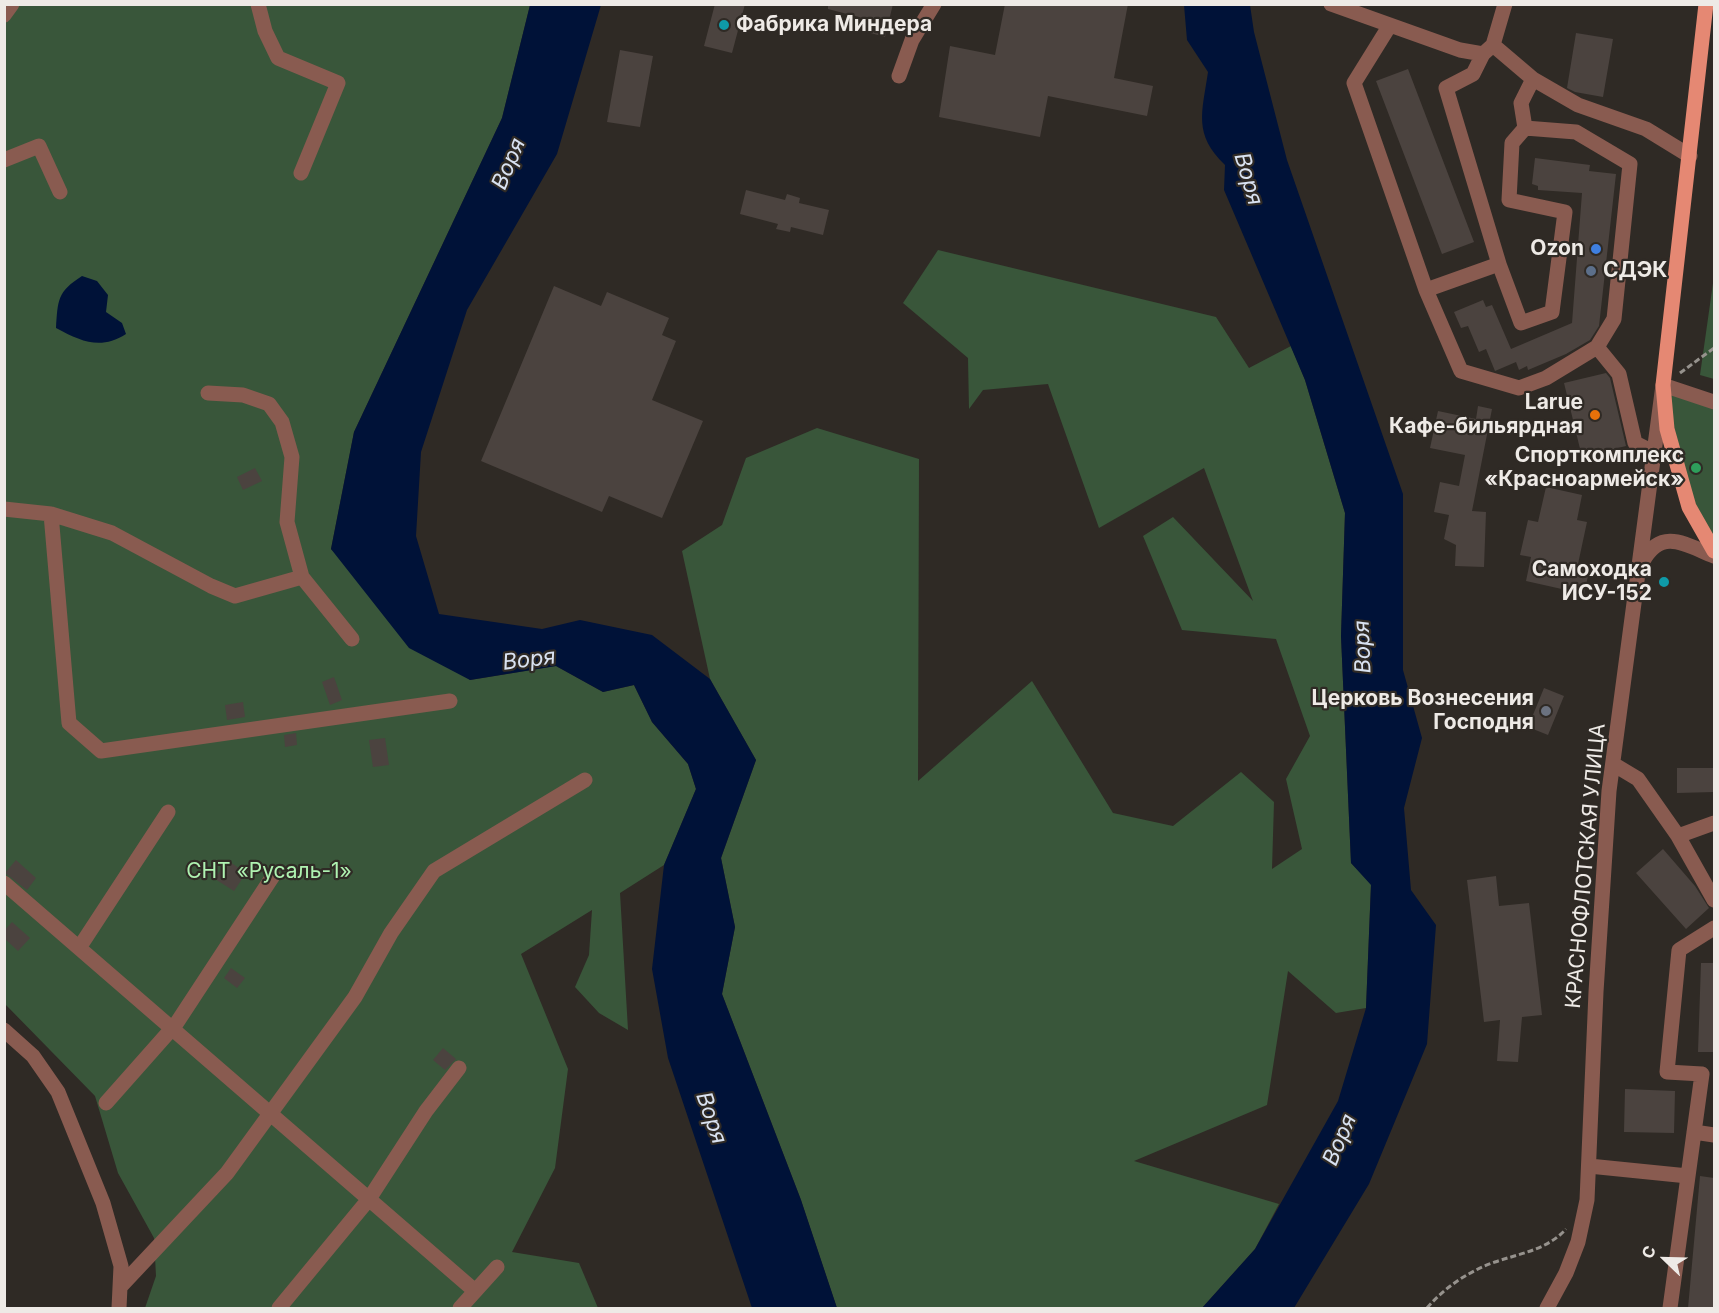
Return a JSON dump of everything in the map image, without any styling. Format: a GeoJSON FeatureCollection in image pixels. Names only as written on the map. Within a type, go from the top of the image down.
{"type":"FeatureCollection","features":[{"type":"Feature","properties":{"kind":"main road"},"geometry":{"type":"LineString","coordinates":[[1706,4],[1663,385],[1667,429],[1689,507],[1714,551]]}},
{"type":"Feature","properties":{"kind":"street"},"geometry":{"type":"LineString","coordinates":[[4,15],[12,4]]}},
{"type":"Feature","properties":{"kind":"street"},"geometry":{"type":"LineString","coordinates":[[258,4],[264,31],[278,58],[338,83],[301,172]]}},
{"type":"Feature","properties":{"kind":"street"},"geometry":{"type":"LineString","coordinates":[[899,76],[912,40],[934,4]]}},
{"type":"Feature","properties":{"kind":"street"},"geometry":{"type":"LineString","coordinates":[[1331,4],[1460,50],[1488,49],[1578,105],[1646,129],[1690,156]]}},
{"type":"Feature","properties":{"kind":"street"},"geometry":{"type":"LineString","coordinates":[[1505,4],[1488,49],[1473,74],[1446,88],[1499,264],[1521,323],[1552,312],[1565,212],[1509,200],[1512,143],[1525,128]]}},
{"type":"Feature","properties":{"kind":"street"},"geometry":{"type":"LineString","coordinates":[[1390,25],[1354,83],[1426,290],[1461,371],[1519,388],[1546,378],[1597,347],[1614,319],[1630,164],[1576,132],[1525,128]]}},
{"type":"Feature","properties":{"kind":"street"},"geometry":{"type":"LineString","coordinates":[[1525,128],[1521,103],[1533,79]]}},
{"type":"Feature","properties":{"kind":"street"},"geometry":{"type":"LineString","coordinates":[[4,160],[39,146],[60,192]]}},
{"type":"Feature","properties":{"kind":"street"},"geometry":{"type":"LineString","coordinates":[[1426,290],[1499,264]]}},
{"type":"Feature","properties":{"kind":"street"},"geometry":{"type":"LineString","coordinates":[[1597,347],[1619,374],[1635,443],[1655,453]]}},
{"type":"Feature","properties":{"kind":"street"},"geometry":{"type":"LineString","coordinates":[[1663,385],[1714,402]]}},
{"type":"Feature","properties":{"kind":"street","name":"КРАСНОФЛОТСКАЯ УЛИЦА"},"geometry":{"type":"LineString","coordinates":[[1547,1308],[1566,1273],[1578,1242],[1587,1200],[1596,992],[1613,764],[1663,385]]}},
{"type":"Feature","properties":{"kind":"street"},"geometry":{"type":"LineString","coordinates":[[208,393],[243,395],[269,404],[282,423],[292,457],[287,522],[302,577],[352,639]]}},
{"type":"Feature","properties":{"kind":"street"},"geometry":{"type":"LineString","coordinates":[[4,508],[51,514],[112,533],[211,586],[235,596],[302,577]]}},
{"type":"Feature","properties":{"kind":"street"},"geometry":{"type":"LineString","coordinates":[[51,514],[69,723],[101,751],[450,701]]}},
{"type":"Feature","properties":{"kind":"street"},"geometry":{"type":"LineString","coordinates":[[1641,564],[1648,551],[1660,541],[1674,540],[1714,556]]}},
{"type":"Feature","properties":{"kind":"street"},"geometry":{"type":"LineString","coordinates":[[1613,764],[1638,779],[1678,836],[1714,900]]}},
{"type":"Feature","properties":{"kind":"street"},"geometry":{"type":"LineString","coordinates":[[120,1287],[227,1173],[355,997],[391,933],[434,871],[585,780]]}},
{"type":"Feature","properties":{"kind":"street"},"geometry":{"type":"LineString","coordinates":[[79,948],[168,812]]}},
{"type":"Feature","properties":{"kind":"street"},"geometry":{"type":"LineString","coordinates":[[1678,836],[1714,823]]}},
{"type":"Feature","properties":{"kind":"street"},"geometry":{"type":"LineString","coordinates":[[106,1104],[176,1024],[273,876]]}},
{"type":"Feature","properties":{"kind":"street"},"geometry":{"type":"LineString","coordinates":[[4,883],[475,1291]]}},
{"type":"Feature","properties":{"kind":"street"},"geometry":{"type":"LineString","coordinates":[[1670,1308],[1702,1074],[1667,1072],[1679,950],[1714,928]]}},
{"type":"Feature","properties":{"kind":"street"},"geometry":{"type":"LineString","coordinates":[[4,1030],[33,1056],[58,1092],[103,1203],[121,1266],[119,1308]]}},
{"type":"Feature","properties":{"kind":"street"},"geometry":{"type":"LineString","coordinates":[[279,1308],[369,1199],[426,1111],[459,1068]]}},
{"type":"Feature","properties":{"kind":"street"},"geometry":{"type":"LineString","coordinates":[[1694,1132],[1714,1135]]}},
{"type":"Feature","properties":{"kind":"street"},"geometry":{"type":"LineString","coordinates":[[1589,1166],[1688,1176]]}},
{"type":"Feature","properties":{"kind":"street"},"geometry":{"type":"LineString","coordinates":[[460,1308],[497,1267]]}},
{"type":"Feature","properties":{"kind":"path"},"geometry":{"type":"LineString","coordinates":[[1663,385],[1714,348]]}},
{"type":"Feature","properties":{"kind":"path"},"geometry":{"type":"LineString","coordinates":[[1427,1308],[1464,1276],[1492,1263],[1549,1245],[1570,1223]]}},
{"type":"Feature","properties":{"kind":"green space","name":"СНТ «Русаль-1»"},"geometry":{"type":"Polygon","coordinates":[[[5,5],[530,5],[502,118],[354,432],[331,549],[470,680],[556,666],[603,692],[634,685],[652,722],[688,764],[696,789],[664,865],[620,893],[628,1030],[599,1013],[575,987],[589,955],[592,910],[521,954],[568,1069],[555,1168],[512,1252],[579,1263],[598,1308],[145,1308],[156,1276],[154,1238],[118,1173],[95,1096],[5,1004],[5,5]]]}},
{"type":"Feature","properties":{"kind":"green space"},"geometry":{"type":"Polygon","coordinates":[[[938,250],[1216,317],[1249,368],[1291,346],[1305,380],[1345,513],[1341,636],[1351,863],[1371,884],[1366,1008],[1336,1013],[1288,971],[1267,1105],[1134,1161],[1279,1204],[1255,1249],[1202,1308],[837,1308],[801,1200],[722,994],[735,927],[721,858],[756,760],[710,679],[682,551],[722,525],[746,458],[817,428],[919,459],[918,781],[1032,681],[1113,813],[1173,826],[1241,772],[1274,802],[1272,869],[1302,849],[1286,779],[1310,736],[1276,639],[1182,630],[1143,536],[1173,517],[1253,601],[1204,468],[1099,528],[1048,384],[983,390],[969,409],[968,358],[903,303],[938,250]]]}},
{"type":"Feature","properties":{"kind":"green space"},"geometry":{"type":"Polygon","coordinates":[[[1714,276],[1714,379],[1700,375],[1714,276]]]}},
{"type":"Feature","properties":{"kind":"green space","name":"Спорткомплекс «Красноармейск»"},"geometry":{"type":"Polygon","coordinates":[[[1663,385],[1714,402],[1714,551],[1689,507],[1663,385]]]}},
{"type":"Feature","properties":{"kind":"water","name":"Воря"},"geometry":{"type":"Polygon","coordinates":[[[530,5],[601,5],[557,154],[467,310],[421,452],[416,536],[439,614],[542,629],[580,620],[652,635],[710,679],[756,760],[721,858],[735,927],[722,994],[801,1200],[837,1308],[752,1308],[668,1058],[652,969],[664,865],[696,789],[688,764],[652,722],[634,685],[603,692],[556,666],[470,680],[409,648],[331,549],[354,432],[502,118],[530,5]]]}},
{"type":"Feature","properties":{"kind":"water","name":"Воря"},"geometry":{"type":"Polygon","coordinates":[[[1184,5],[1250,5],[1254,32],[1287,160],[1403,494],[1403,670],[1422,738],[1404,808],[1411,890],[1436,925],[1427,1044],[1369,1184],[1294,1308],[1202,1308],[1255,1249],[1338,1101],[1366,1008],[1371,885],[1351,863],[1341,636],[1345,513],[1305,380],[1224,190],[1225,165],[1215,154],[1204,133],[1202,111],[1208,72],[1187,40],[1184,5]]]}},
{"type":"Feature","properties":{"kind":"water"},"geometry":{"type":"Polygon","coordinates":[[[82,276],[97,281],[108,295],[106,312],[122,323],[126,334],[100,343],[74,337],[56,328],[57,310],[63,292],[82,276]]]}},
{"type":"Feature","properties":{"kind":"building","name":"Фабрика Миндера"},"geometry":{"type":"Polygon","coordinates":[[[715,4],[745,4],[732,53],[704,46],[715,4]]]}},
{"type":"Feature","properties":{"kind":"building","name":"Фабрика Миндера"},"geometry":{"type":"Polygon","coordinates":[[[828,4],[893,4],[885,37],[867,32],[870,20],[828,9],[828,4]]]}},
{"type":"Feature","properties":{"kind":"building"},"geometry":{"type":"Polygon","coordinates":[[[1005,4],[1128,4],[1114,78],[1153,86],[1147,116],[1048,96],[1040,137],[939,117],[950,46],[995,55],[1005,4]]]}},
{"type":"Feature","properties":{"kind":"building"},"geometry":{"type":"Polygon","coordinates":[[[1576,33],[1613,39],[1603,97],[1575,92],[1567,88],[1576,33]]]}},
{"type":"Feature","properties":{"kind":"building"},"geometry":{"type":"Polygon","coordinates":[[[620,50],[653,56],[640,127],[607,122],[620,50]]]}},
{"type":"Feature","properties":{"kind":"building"},"geometry":{"type":"Polygon","coordinates":[[[1408,69],[1474,242],[1442,254],[1376,81],[1408,69]]]}},
{"type":"Feature","properties":{"kind":"building"},"geometry":{"type":"Polygon","coordinates":[[[1535,158],[1590,165],[1589,171],[1616,174],[1599,326],[1590,340],[1566,354],[1528,370],[1527,366],[1519,370],[1516,362],[1495,371],[1486,349],[1479,352],[1468,326],[1461,328],[1454,312],[1483,300],[1486,307],[1492,305],[1511,349],[1572,323],[1582,193],[1538,190],[1538,186],[1532,184],[1535,158]]]}},
{"type":"Feature","properties":{"kind":"building"},"geometry":{"type":"Polygon","coordinates":[[[746,190],[785,200],[787,194],[800,198],[799,203],[829,210],[823,235],[791,227],[790,232],[776,229],[778,224],[740,214],[746,190]]]}},
{"type":"Feature","properties":{"kind":"building"},"geometry":{"type":"Polygon","coordinates":[[[554,286],[601,306],[607,292],[669,318],[662,335],[676,341],[652,400],[703,421],[662,518],[609,496],[602,512],[481,461],[554,286]]]}},
{"type":"Feature","properties":{"kind":"building","name":"Larue Кафе-бильярдная"},"geometry":{"type":"Polygon","coordinates":[[[1606,373],[1610,378],[1626,446],[1582,457],[1564,383],[1606,373]]]}},
{"type":"Feature","properties":{"kind":"building"},"geometry":{"type":"Polygon","coordinates":[[[1478,406],[1492,409],[1472,511],[1486,512],[1484,567],[1455,566],[1456,545],[1444,539],[1449,515],[1434,512],[1440,482],[1459,486],[1465,455],[1430,448],[1438,411],[1476,419],[1478,406]]]}},
{"type":"Feature","properties":{"kind":"building"},"geometry":{"type":"Polygon","coordinates":[[[255,468],[262,481],[243,490],[237,477],[255,468]]]}},
{"type":"Feature","properties":{"kind":"building"},"geometry":{"type":"Polygon","coordinates":[[[1546,487],[1582,495],[1577,520],[1587,522],[1578,564],[1590,567],[1584,594],[1526,581],[1531,557],[1520,555],[1528,520],[1538,522],[1546,487]]]}},
{"type":"Feature","properties":{"kind":"building"},"geometry":{"type":"Polygon","coordinates":[[[334,677],[342,700],[330,705],[322,682],[334,677]]]}},
{"type":"Feature","properties":{"kind":"building","name":"Церковь Вознесения Господня"},"geometry":{"type":"Polygon","coordinates":[[[1544,688],[1564,696],[1548,735],[1528,727],[1544,688]]]}},
{"type":"Feature","properties":{"kind":"building"},"geometry":{"type":"Polygon","coordinates":[[[243,702],[245,717],[227,720],[225,705],[243,702]]]}},
{"type":"Feature","properties":{"kind":"building"},"geometry":{"type":"Polygon","coordinates":[[[296,733],[297,745],[285,747],[284,735],[296,733]]]}},
{"type":"Feature","properties":{"kind":"building"},"geometry":{"type":"Polygon","coordinates":[[[385,738],[389,765],[373,767],[369,740],[385,738]]]}},
{"type":"Feature","properties":{"kind":"building"},"geometry":{"type":"Polygon","coordinates":[[[1677,768],[1714,768],[1714,792],[1677,793],[1677,768]]]}},
{"type":"Feature","properties":{"kind":"building"},"geometry":{"type":"Polygon","coordinates":[[[1663,849],[1695,886],[1709,908],[1686,929],[1636,873],[1663,849]]]}},
{"type":"Feature","properties":{"kind":"building"},"geometry":{"type":"Polygon","coordinates":[[[16,860],[36,878],[27,890],[5,873],[16,860]]]}},
{"type":"Feature","properties":{"kind":"building"},"geometry":{"type":"Polygon","coordinates":[[[227,860],[246,873],[234,891],[215,879],[227,860]]]}},
{"type":"Feature","properties":{"kind":"building"},"geometry":{"type":"Polygon","coordinates":[[[1496,876],[1499,906],[1529,903],[1542,1015],[1522,1017],[1518,1062],[1497,1061],[1500,1020],[1484,1022],[1467,880],[1496,876]]]}},
{"type":"Feature","properties":{"kind":"building"},"geometry":{"type":"Polygon","coordinates":[[[12,922],[30,938],[18,951],[4,938],[4,931],[12,922]]]}},
{"type":"Feature","properties":{"kind":"building"},"geometry":{"type":"Polygon","coordinates":[[[1701,963],[1714,963],[1714,1052],[1698,1052],[1701,963]]]}},
{"type":"Feature","properties":{"kind":"building"},"geometry":{"type":"Polygon","coordinates":[[[231,968],[245,978],[237,988],[224,978],[231,968]]]}},
{"type":"Feature","properties":{"kind":"building"},"geometry":{"type":"Polygon","coordinates":[[[443,1048],[456,1059],[445,1070],[433,1060],[443,1048]]]}},
{"type":"Feature","properties":{"kind":"building"},"geometry":{"type":"Polygon","coordinates":[[[1625,1089],[1675,1091],[1674,1133],[1624,1132],[1625,1089]]]}},
{"type":"Feature","properties":{"kind":"building"},"geometry":{"type":"Polygon","coordinates":[[[1700,1176],[1714,1178],[1714,1308],[1688,1308],[1700,1176]]]}},
{"type":"Feature","properties":{"kind":"place","name":"Фабрика Миндера"},"geometry":{"type":"Point","coordinates":[724,25]}},
{"type":"Feature","properties":{"kind":"place","name":"Ozon"},"geometry":{"type":"Point","coordinates":[1596,249]}},
{"type":"Feature","properties":{"kind":"place","name":"СДЭК"},"geometry":{"type":"Point","coordinates":[1591,271]}},
{"type":"Feature","properties":{"kind":"place","name":"Larue Кафе-бильярдная"},"geometry":{"type":"Point","coordinates":[1595,415]}},
{"type":"Feature","properties":{"kind":"place","name":"Спорткомплекс «Красноармейск»"},"geometry":{"type":"Point","coordinates":[1696,468]}},
{"type":"Feature","properties":{"kind":"place","name":"Самоходка ИСУ-152"},"geometry":{"type":"Point","coordinates":[1664,582]}},
{"type":"Feature","properties":{"kind":"place","name":"Церковь Вознесения Господня"},"geometry":{"type":"Point","coordinates":[1546,711]}}]}
